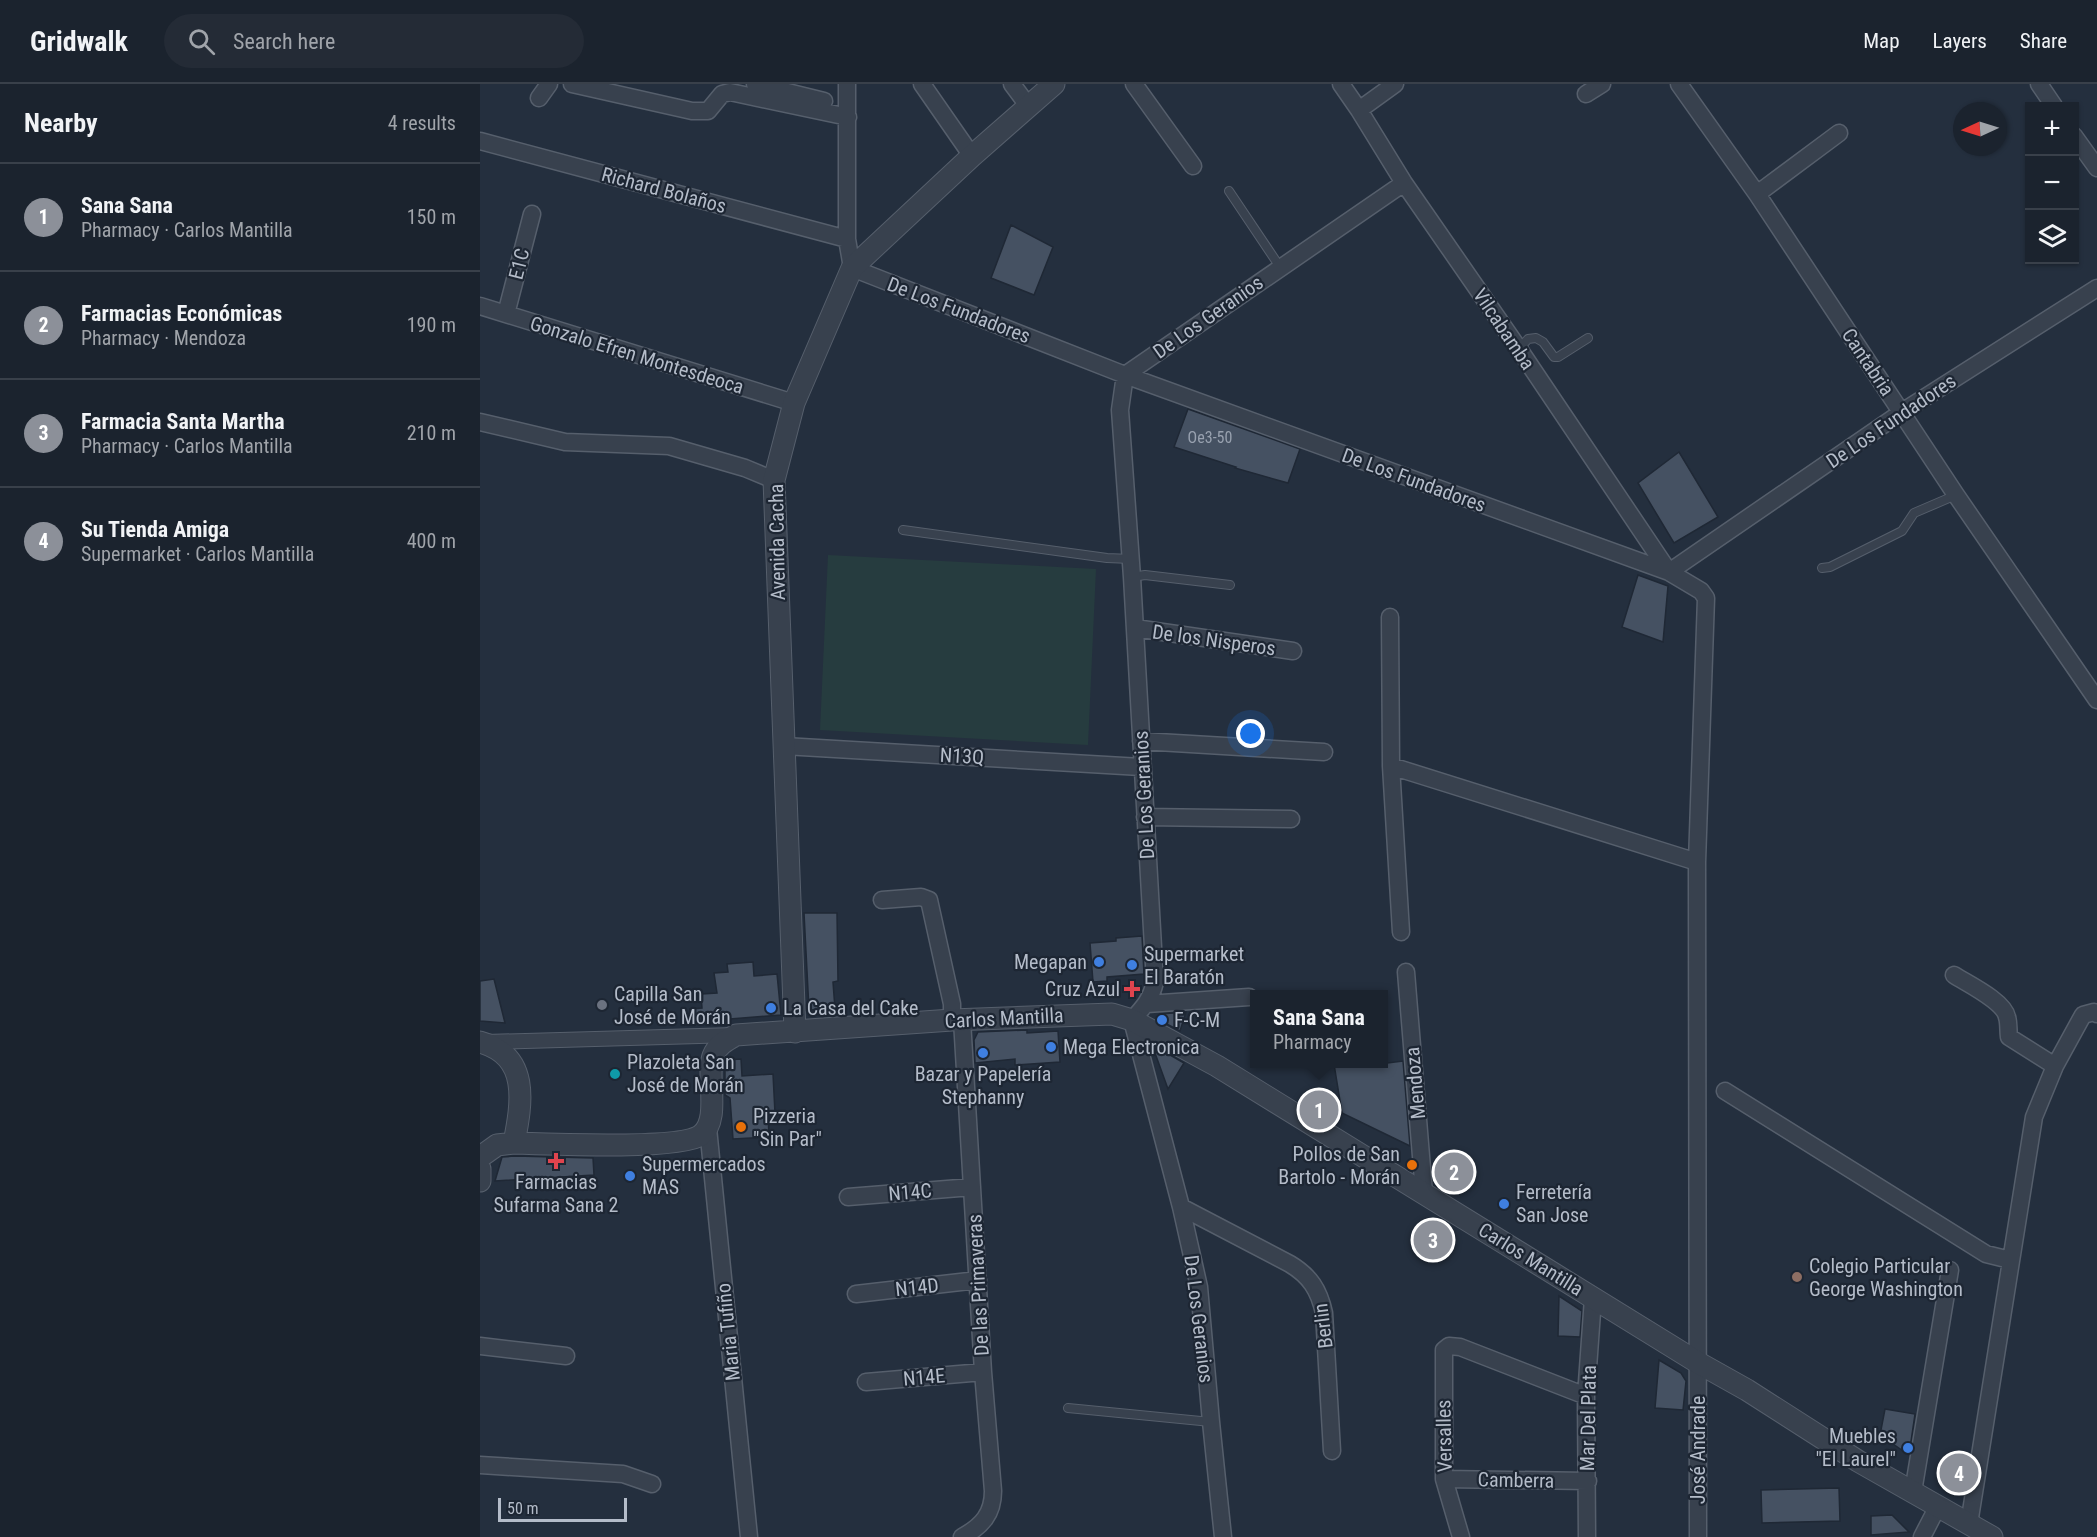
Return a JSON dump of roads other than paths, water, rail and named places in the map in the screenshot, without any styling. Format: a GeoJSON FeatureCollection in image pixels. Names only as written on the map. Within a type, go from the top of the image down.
{"type":"FeatureCollection","features":[{"type":"Feature","properties":{"kind":"street"},"geometry":{"type":"LineString","coordinates":[[539,98],[549,84]]}},
{"type":"Feature","properties":{"kind":"street"},"geometry":{"type":"LineString","coordinates":[[572,84],[692,111],[708,111],[722,94],[730,92],[848,112]]}},
{"type":"Feature","properties":{"kind":"street"},"geometry":{"type":"LineString","coordinates":[[755,84],[848,112]]}},
{"type":"Feature","properties":{"kind":"street"},"geometry":{"type":"LineString","coordinates":[[847,84],[847,239],[852,268]]}},
{"type":"Feature","properties":{"kind":"street"},"geometry":{"type":"LineString","coordinates":[[922,84],[972,156]]}},
{"type":"Feature","properties":{"kind":"street"},"geometry":{"type":"LineString","coordinates":[[1012,84],[1029,107]]}},
{"type":"Feature","properties":{"kind":"street","name":"Avenida Cacha"},"geometry":{"type":"LineString","coordinates":[[795,1032],[774,480],[794,403],[852,268],[972,156],[1054,84]]}},
{"type":"Feature","properties":{"kind":"street"},"geometry":{"type":"LineString","coordinates":[[1134,84],[1193,166]]}},
{"type":"Feature","properties":{"kind":"street","name":"Vilcabamba"},"geometry":{"type":"LineString","coordinates":[[1341,84],[1404,183],[1669,572]]}},
{"type":"Feature","properties":{"kind":"street"},"geometry":{"type":"LineString","coordinates":[[1359,110],[1395,84]]}},
{"type":"Feature","properties":{"kind":"street"},"geometry":{"type":"LineString","coordinates":[[1586,94],[1602,84]]}},
{"type":"Feature","properties":{"kind":"street"},"geometry":{"type":"LineString","coordinates":[[2039,84],[2051,102]]}},
{"type":"Feature","properties":{"kind":"street","name":"Cantabria"},"geometry":{"type":"LineString","coordinates":[[1684,86],[1956,495],[2097,700]]}},
{"type":"Feature","properties":{"kind":"street"},"geometry":{"type":"LineString","coordinates":[[1757,194],[1839,133]]}},
{"type":"Feature","properties":{"kind":"street","name":"Richard Bolaños"},"geometry":{"type":"LineString","coordinates":[[480,141],[847,239]]}},
{"type":"Feature","properties":{"kind":"street"},"geometry":{"type":"LineString","coordinates":[[2079,143],[2097,168]]}},
{"type":"Feature","properties":{"kind":"street","name":"De Los Geranios"},"geometry":{"type":"LineString","coordinates":[[1223,1537],[1210,1422],[1199,1287],[1181,1207],[1132,1020],[1147,1004],[1155,982],[1131,559],[1120,410],[1125,375],[1404,183]]}},
{"type":"Feature","properties":{"kind":"street","name":"E1C"},"geometry":{"type":"LineString","coordinates":[[506,314],[532,214]]}},
{"type":"Feature","properties":{"kind":"street","name":"De Los Fundadores"},"geometry":{"type":"LineString","coordinates":[[852,268],[1125,375],[1669,572],[1902,412],[2097,288]]}},
{"type":"Feature","properties":{"kind":"street","name":"Gonzalo Efren Montesdeoca"},"geometry":{"type":"LineString","coordinates":[[480,306],[794,403]]}},
{"type":"Feature","properties":{"kind":"street"},"geometry":{"type":"LineString","coordinates":[[480,422],[565,442],[669,446],[745,468],[774,480]]}},
{"type":"Feature","properties":{"kind":"street","name":"José Andrade"},"geometry":{"type":"LineString","coordinates":[[1669,572],[1701,591],[1706,598],[1697,862],[1698,1537]]}},
{"type":"Feature","properties":{"kind":"street"},"geometry":{"type":"LineString","coordinates":[[1390,616],[1391,766],[1401,932]]}},
{"type":"Feature","properties":{"kind":"street","name":"De los Nisperos"},"geometry":{"type":"LineString","coordinates":[[1135,628],[1293,651]]}},
{"type":"Feature","properties":{"kind":"street"},"geometry":{"type":"LineString","coordinates":[[1141,741],[1324,752]]}},
{"type":"Feature","properties":{"kind":"street","name":"N13Q"},"geometry":{"type":"LineString","coordinates":[[784,746],[1141,767]]}},
{"type":"Feature","properties":{"kind":"street"},"geometry":{"type":"LineString","coordinates":[[1391,766],[1697,862]]}},
{"type":"Feature","properties":{"kind":"street"},"geometry":{"type":"LineString","coordinates":[[1145,817],[1291,819]]}},
{"type":"Feature","properties":{"kind":"street","name":"De las Primaveras"},"geometry":{"type":"LineString","coordinates":[[882,900],[921,897],[929,900],[957,1020],[972,1187],[993,1503],[990,1514],[984,1522],[962,1537]]}},
{"type":"Feature","properties":{"kind":"street","name":"Mendoza"},"geometry":{"type":"LineString","coordinates":[[1406,972],[1424,1193]]}},
{"type":"Feature","properties":{"kind":"street"},"geometry":{"type":"LineString","coordinates":[[1954,975],[1997,1002],[2004,1009],[2009,1037],[2055,1066]]}},
{"type":"Feature","properties":{"kind":"street"},"geometry":{"type":"LineString","coordinates":[[1147,1004],[1249,997]]}},
{"type":"Feature","properties":{"kind":"street"},"geometry":{"type":"LineString","coordinates":[[1969,1524],[2034,1118],[2055,1066],[2084,1015],[2094,1012],[2097,1014]]}},
{"type":"Feature","properties":{"kind":"street","name":"Carlos Mantilla"},"geometry":{"type":"LineString","coordinates":[[736,1035],[1102,1013],[1132,1020],[1217,1066],[1697,1362],[1747,1390],[1858,1461],[1992,1537]]}},
{"type":"Feature","properties":{"kind":"street"},"geometry":{"type":"LineString","coordinates":[[480,1042],[736,1035]]}},
{"type":"Feature","properties":{"kind":"street"},"geometry":{"type":"LineString","coordinates":[[480,1157],[497,1145],[514,1143],[617,1145],[664,1143],[689,1140],[700,1136],[708,1128],[711,1112],[713,1056],[724,1041],[736,1035]]}},
{"type":"Feature","properties":{"kind":"street"},"geometry":{"type":"LineString","coordinates":[[480,1042],[508,1057],[517,1072],[519,1099],[514,1143]]}},
{"type":"Feature","properties":{"kind":"street"},"geometry":{"type":"LineString","coordinates":[[1725,1091],[1986,1254],[2010,1260]]}},
{"type":"Feature","properties":{"kind":"street","name":"Maria Tufiño"},"geometry":{"type":"LineString","coordinates":[[708,1128],[749,1537]]}},
{"type":"Feature","properties":{"kind":"street"},"geometry":{"type":"LineString","coordinates":[[480,1169],[480,1181]]}},
{"type":"Feature","properties":{"kind":"street","name":"N14C"},"geometry":{"type":"LineString","coordinates":[[848,1197],[972,1187]]}},
{"type":"Feature","properties":{"kind":"street","name":"Berlin"},"geometry":{"type":"LineString","coordinates":[[1181,1207],[1290,1263],[1313,1283],[1321,1297],[1324,1313],[1332,1451]]}},
{"type":"Feature","properties":{"kind":"street"},"geometry":{"type":"LineString","coordinates":[[1913,1492],[1950,1270]]}},
{"type":"Feature","properties":{"kind":"street","name":"N14D"},"geometry":{"type":"LineString","coordinates":[[856,1294],[978,1280]]}},
{"type":"Feature","properties":{"kind":"street","name":"Mar Del Plata"},"geometry":{"type":"LineString","coordinates":[[1587,1537],[1586,1396],[1593,1298]]}},
{"type":"Feature","properties":{"kind":"street"},"geometry":{"type":"LineString","coordinates":[[480,1346],[566,1356]]}},
{"type":"Feature","properties":{"kind":"street","name":"Versalles"},"geometry":{"type":"LineString","coordinates":[[1461,1537],[1444,1479],[1444,1350],[1449,1346],[1460,1347],[1586,1396]]}},
{"type":"Feature","properties":{"kind":"street","name":"N14E"},"geometry":{"type":"LineString","coordinates":[[866,1382],[983,1372]]}},
{"type":"Feature","properties":{"kind":"street"},"geometry":{"type":"LineString","coordinates":[[480,1465],[623,1474],[652,1484]]}},
{"type":"Feature","properties":{"kind":"street","name":"Camberra"},"geometry":{"type":"LineString","coordinates":[[1444,1479],[1588,1481]]}},
{"type":"Feature","properties":{"kind":"street"},"geometry":{"type":"LineString","coordinates":[[1922,1537],[1938,1506]]}},
{"type":"Feature","properties":{"kind":"lane"},"geometry":{"type":"LineString","coordinates":[[1229,192],[1280,267]]}},
{"type":"Feature","properties":{"kind":"lane"},"geometry":{"type":"LineString","coordinates":[[1519,349],[1528,339],[1536,338],[1543,342],[1554,357],[1558,357],[1588,338]]}},
{"type":"Feature","properties":{"kind":"lane"},"geometry":{"type":"LineString","coordinates":[[1822,568],[1830,567],[1902,531],[1914,513],[1956,495]]}},
{"type":"Feature","properties":{"kind":"lane"},"geometry":{"type":"LineString","coordinates":[[903,530],[1107,558],[1131,559]]}},
{"type":"Feature","properties":{"kind":"lane"},"geometry":{"type":"LineString","coordinates":[[1132,577],[1145,575],[1230,585]]}},
{"type":"Feature","properties":{"kind":"lane"},"geometry":{"type":"LineString","coordinates":[[1068,1408],[1210,1422]]}},
{"type":"Feature","properties":{"kind":"place","name":"Megapan"},"geometry":{"type":"Point","coordinates":[1099,962]}},
{"type":"Feature","properties":{"kind":"place","name":"Supermarket El Baratón"},"geometry":{"type":"Point","coordinates":[1132,965]}},
{"type":"Feature","properties":{"kind":"place","name":"Cruz Azul"},"geometry":{"type":"Point","coordinates":[1132,989]}},
{"type":"Feature","properties":{"kind":"place","name":"Capilla San José de Morán"},"geometry":{"type":"Point","coordinates":[602,1005]}},
{"type":"Feature","properties":{"kind":"place","name":"La Casa del Cake"},"geometry":{"type":"Point","coordinates":[771,1008]}},
{"type":"Feature","properties":{"kind":"place","name":"F-C-M"},"geometry":{"type":"Point","coordinates":[1162,1020]}},
{"type":"Feature","properties":{"kind":"place","name":"Mega Electronica"},"geometry":{"type":"Point","coordinates":[1051,1047]}},
{"type":"Feature","properties":{"kind":"place","name":"Bazar y Papelería Stephanny"},"geometry":{"type":"Point","coordinates":[983,1053]}},
{"type":"Feature","properties":{"kind":"place","name":"Plazoleta San José de Morán"},"geometry":{"type":"Point","coordinates":[615,1074]}},
{"type":"Feature","properties":{"kind":"place","name":"Sana Sana"},"geometry":{"type":"Point","coordinates":[1319,1110]}},
{"type":"Feature","properties":{"kind":"place","name":"Pizzeria \"Sin Par\""},"geometry":{"type":"Point","coordinates":[741,1127]}},
{"type":"Feature","properties":{"kind":"place","name":"Farmacias Sufarma Sana 2"},"geometry":{"type":"Point","coordinates":[556,1161]}},
{"type":"Feature","properties":{"kind":"place","name":"Pollos de San Bartolo - Morán"},"geometry":{"type":"Point","coordinates":[1412,1165]}},
{"type":"Feature","properties":{"kind":"place","name":"Farmacias Económicas"},"geometry":{"type":"Point","coordinates":[1454,1172]}},
{"type":"Feature","properties":{"kind":"place","name":"Supermercados MAS"},"geometry":{"type":"Point","coordinates":[630,1176]}},
{"type":"Feature","properties":{"kind":"place","name":"Ferretería San Jose"},"geometry":{"type":"Point","coordinates":[1504,1204]}},
{"type":"Feature","properties":{"kind":"place","name":"Farmacia Santa Martha"},"geometry":{"type":"Point","coordinates":[1433,1240]}},
{"type":"Feature","properties":{"kind":"place","name":"Colegio Particular George Washington"},"geometry":{"type":"Point","coordinates":[1797,1277]}},
{"type":"Feature","properties":{"kind":"place","name":"Muebles \"El Laurel\""},"geometry":{"type":"Point","coordinates":[1908,1448]}},
{"type":"Feature","properties":{"kind":"place","name":"Su Tienda Amiga"},"geometry":{"type":"Point","coordinates":[1959,1473]}}]}
